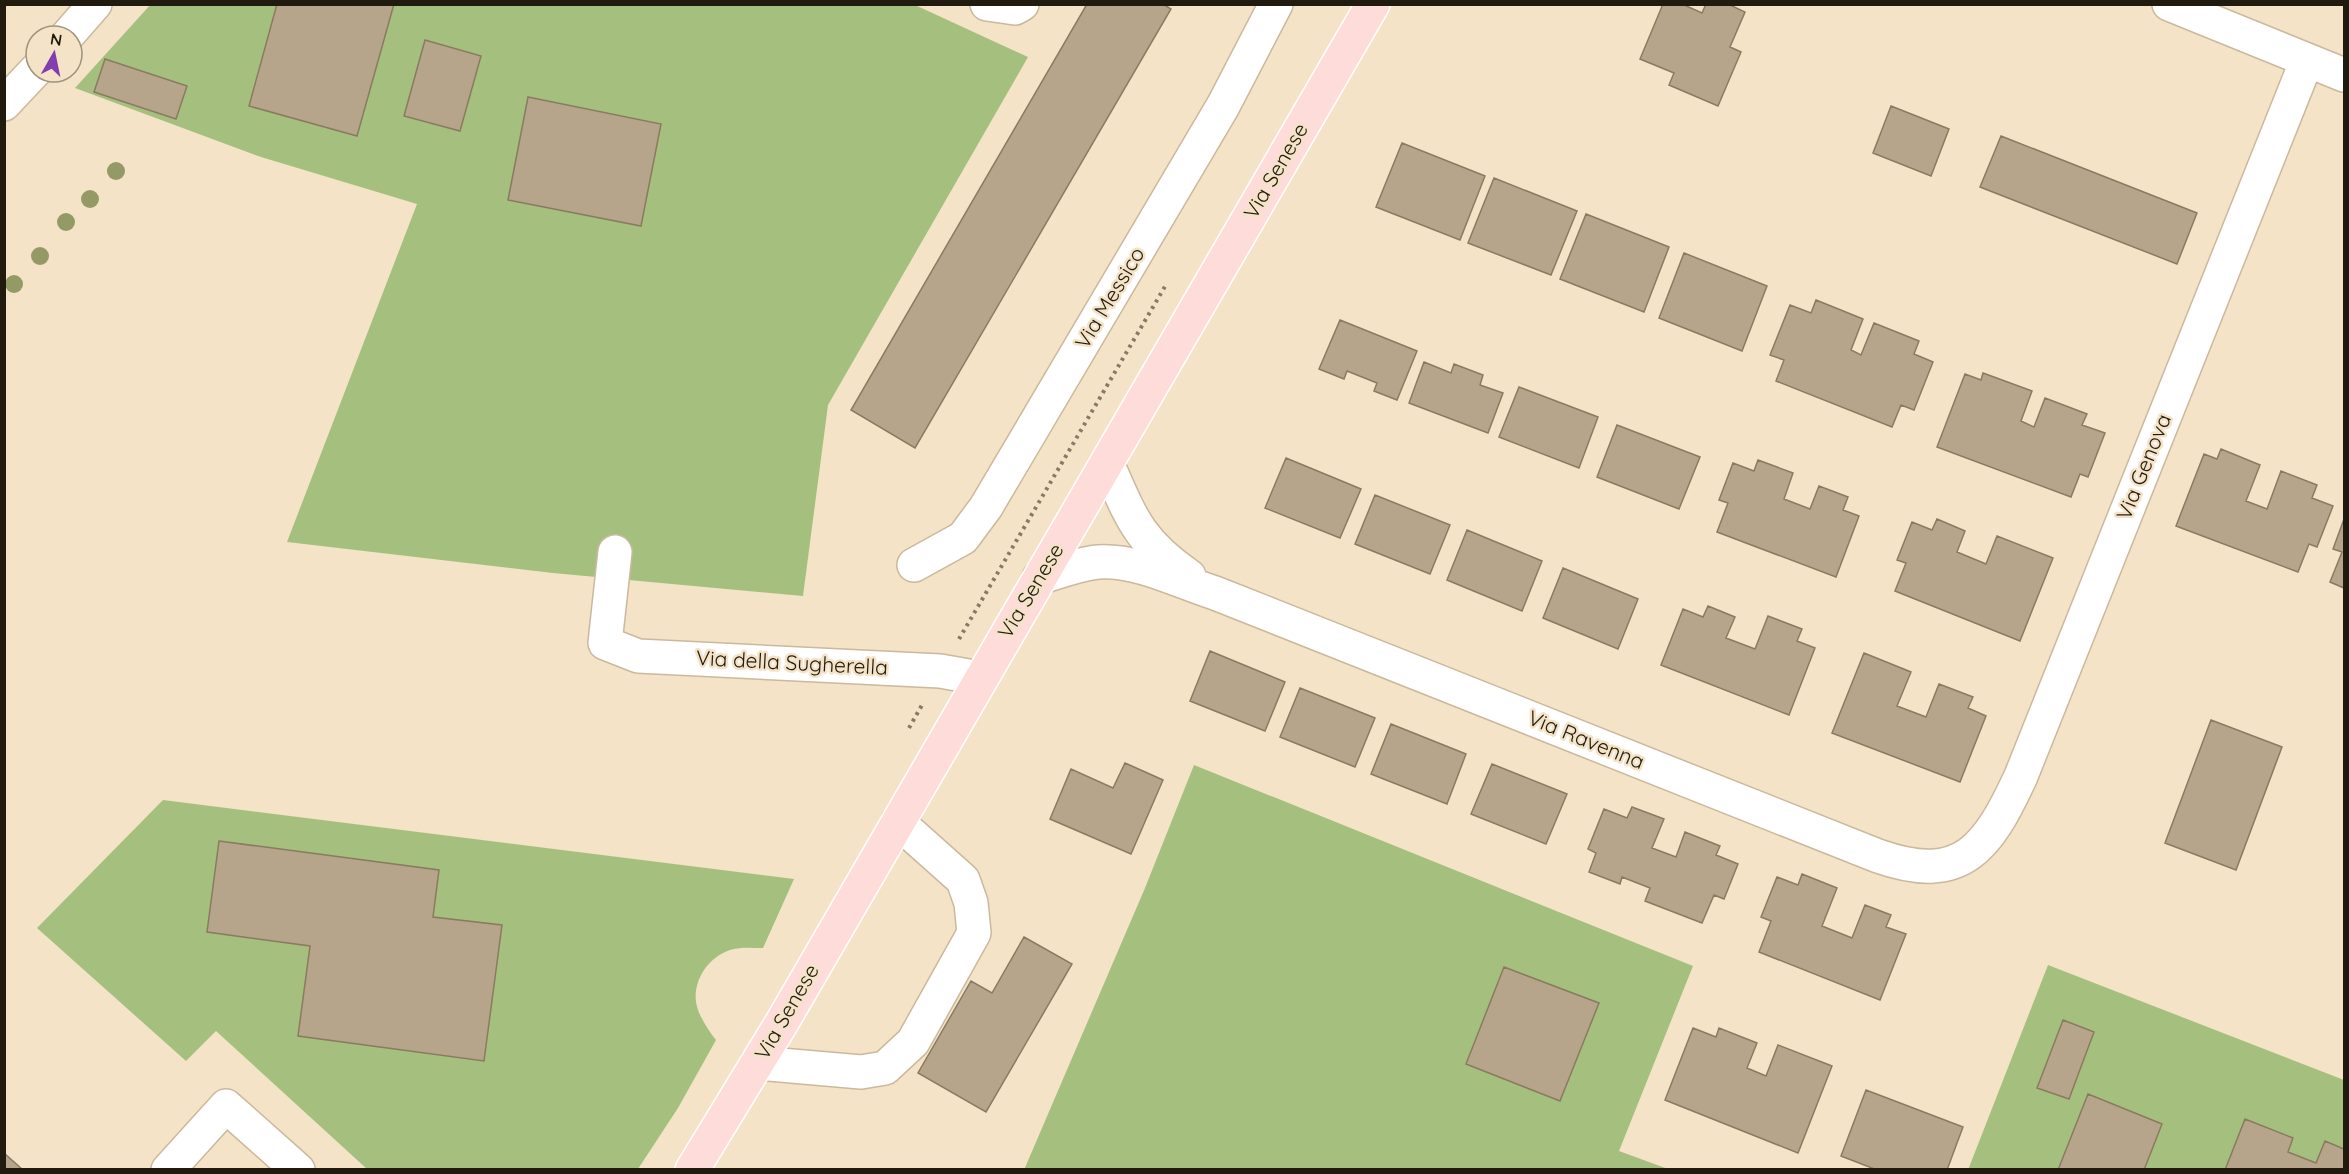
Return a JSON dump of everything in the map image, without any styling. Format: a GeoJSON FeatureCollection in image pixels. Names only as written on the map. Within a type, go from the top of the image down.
{"type":"FeatureCollection","features":[{"type":"Feature","properties":{"kind":"main road","name":"Via Senese"},"geometry":{"type":"LineString","coordinates":[[697,1168],[980,678],[1375,7]]}},
{"type":"Feature","properties":{"kind":"street"},"geometry":{"type":"LineString","coordinates":[[78,24],[95,4]]}},
{"type":"Feature","properties":{"kind":"street"},"geometry":{"type":"LineString","coordinates":[[987,4],[1015,8],[1022,4]]}},
{"type":"Feature","properties":{"kind":"street","name":"Via Messico"},"geometry":{"type":"LineString","coordinates":[[914,565],[963,538],[986,507],[1223,106],[1276,4]]}},
{"type":"Feature","properties":{"kind":"street"},"geometry":{"type":"LineString","coordinates":[[2169,4],[2344,75]]}},
{"type":"Feature","properties":{"kind":"street","name":"Via Genova"},"geometry":{"type":"LineString","coordinates":[[1960,861],[1988,836],[2003,813],[2021,776],[2307,60]]}},
{"type":"Feature","properties":{"kind":"street"},"geometry":{"type":"LineString","coordinates":[[4,104],[24,83]]}},
{"type":"Feature","properties":{"kind":"street","name":"Via Ravenna"},"geometry":{"type":"LineString","coordinates":[[1107,463],[1145,540],[1167,560],[1215,593]]}},
{"type":"Feature","properties":{"kind":"street","name":"Via della Sugherella"},"geometry":{"type":"LineString","coordinates":[[615,552],[605,643],[638,656],[940,671],[980,678]]}},
{"type":"Feature","properties":{"kind":"street","name":"Via Ravenna"},"geometry":{"type":"LineString","coordinates":[[1039,578],[1083,565],[1110,562],[1136,567],[1215,593],[1878,856],[1915,866],[1960,861]]}},
{"type":"Feature","properties":{"kind":"street"},"geometry":{"type":"LineString","coordinates":[[757,1063],[861,1072],[885,1068],[914,1042],[974,933],[971,903],[963,879],[898,822]]}},
{"type":"Feature","properties":{"kind":"street"},"geometry":{"type":"LineString","coordinates":[[168,1170],[226,1106],[297,1170]]}},
{"type":"Feature","properties":{"kind":"green space"},"geometry":{"type":"Polygon","coordinates":[[[151,4],[915,5],[1028,57],[828,405],[803,596],[553,573],[287,542],[417,204],[261,157],[75,88],[79,84],[84,84],[84,78],[151,4]]]}},
{"type":"Feature","properties":{"kind":"green space"},"geometry":{"type":"Polygon","coordinates":[[[1194,765],[1693,966],[1619,1151],[1668,1169],[1024,1170],[1145,888],[1194,765]]]}},
{"type":"Feature","properties":{"kind":"green space"},"geometry":{"type":"Polygon","coordinates":[[[163,800],[794,879],[763,948],[734,949],[718,956],[705,968],[697,984],[696,1002],[704,1022],[716,1040],[678,1108],[638,1169],[367,1169],[216,1031],[186,1061],[37,928],[163,800]]]}},
{"type":"Feature","properties":{"kind":"green space"},"geometry":{"type":"Polygon","coordinates":[[[2048,965],[2344,1080],[2344,1169],[1968,1170],[2048,965]]]}},
{"type":"Feature","properties":{"kind":"building"},"geometry":{"type":"Polygon","coordinates":[[[277,4],[394,4],[357,136],[249,106],[277,4]]]}},
{"type":"Feature","properties":{"kind":"building"},"geometry":{"type":"Polygon","coordinates":[[[1087,4],[1163,4],[1171,9],[915,448],[851,410],[1087,4]]]}},
{"type":"Feature","properties":{"kind":"building"},"geometry":{"type":"Polygon","coordinates":[[[1663,4],[1682,4],[1702,13],[1706,4],[1728,4],[1745,12],[1730,47],[1741,52],[1718,106],[1669,85],[1674,73],[1640,59],[1663,4]]]}},
{"type":"Feature","properties":{"kind":"building"},"geometry":{"type":"Polygon","coordinates":[[[425,40],[481,56],[460,131],[404,116],[425,40]]]}},
{"type":"Feature","properties":{"kind":"building"},"geometry":{"type":"Polygon","coordinates":[[[105,59],[187,86],[176,119],[94,92],[105,59]]]}},
{"type":"Feature","properties":{"kind":"building"},"geometry":{"type":"Polygon","coordinates":[[[528,97],[661,124],[641,226],[508,200],[528,97]]]}},
{"type":"Feature","properties":{"kind":"building"},"geometry":{"type":"Polygon","coordinates":[[[1891,106],[1949,129],[1931,176],[1873,153],[1891,106]]]}},
{"type":"Feature","properties":{"kind":"building"},"geometry":{"type":"Polygon","coordinates":[[[2001,136],[2197,213],[2177,264],[1980,187],[2001,136]]]}},
{"type":"Feature","properties":{"kind":"building"},"geometry":{"type":"Polygon","coordinates":[[[1402,143],[1485,176],[1460,240],[1376,207],[1402,143]]]}},
{"type":"Feature","properties":{"kind":"building"},"geometry":{"type":"Polygon","coordinates":[[[1494,178],[1577,211],[1551,275],[1468,243],[1494,178]]]}},
{"type":"Feature","properties":{"kind":"building"},"geometry":{"type":"Polygon","coordinates":[[[1586,214],[1669,247],[1644,312],[1560,279],[1586,214]]]}},
{"type":"Feature","properties":{"kind":"building"},"geometry":{"type":"Polygon","coordinates":[[[1684,253],[1767,286],[1742,351],[1659,318],[1684,253]]]}},
{"type":"Feature","properties":{"kind":"building"},"geometry":{"type":"Polygon","coordinates":[[[1816,300],[1863,319],[1851,350],[1861,355],[1874,323],[1919,341],[1914,354],[1933,362],[1914,410],[1901,405],[1892,427],[1776,381],[1784,360],[1770,355],[1790,305],[1811,313],[1816,300]]]}},
{"type":"Feature","properties":{"kind":"building"},"geometry":{"type":"Polygon","coordinates":[[[1340,320],[1417,351],[1397,400],[1374,391],[1377,383],[1347,371],[1344,379],[1319,369],[1340,320]]]}},
{"type":"Feature","properties":{"kind":"building"},"geometry":{"type":"Polygon","coordinates":[[[1424,362],[1451,373],[1454,364],[1483,375],[1480,385],[1503,393],[1488,433],[1409,403],[1424,362]]]}},
{"type":"Feature","properties":{"kind":"building"},"geometry":{"type":"Polygon","coordinates":[[[1983,373],[2032,391],[2021,421],[2034,427],[2045,398],[2087,414],[2082,425],[2105,433],[2088,477],[2080,474],[2071,497],[1937,447],[1965,374],[1981,380],[1983,373]]]}},
{"type":"Feature","properties":{"kind":"building"},"geometry":{"type":"Polygon","coordinates":[[[1519,387],[1598,417],[1579,468],[1499,437],[1519,387]]]}},
{"type":"Feature","properties":{"kind":"building"},"geometry":{"type":"Polygon","coordinates":[[[1617,425],[1700,457],[1679,509],[1597,477],[1617,425]]]}},
{"type":"Feature","properties":{"kind":"building"},"geometry":{"type":"Polygon","coordinates":[[[2221,449],[2260,465],[2246,501],[2267,509],[2281,471],[2317,485],[2312,498],[2333,506],[2317,547],[2309,544],[2298,572],[2176,526],[2204,454],[2217,459],[2221,449]]]}},
{"type":"Feature","properties":{"kind":"building"},"geometry":{"type":"Polygon","coordinates":[[[1286,458],[1361,489],[1340,538],[1265,508],[1286,458]]]}},
{"type":"Feature","properties":{"kind":"building"},"geometry":{"type":"Polygon","coordinates":[[[1758,460],[1793,473],[1784,499],[1810,509],[1819,486],[1848,497],[1843,510],[1859,516],[1836,577],[1717,532],[1728,503],[1719,500],[1733,463],[1754,471],[1758,460]]]}},
{"type":"Feature","properties":{"kind":"building"},"geometry":{"type":"Polygon","coordinates":[[[1375,495],[1450,525],[1430,574],[1355,544],[1375,495]]]}},
{"type":"Feature","properties":{"kind":"building"},"geometry":{"type":"Polygon","coordinates":[[[1937,519],[1965,531],[1957,552],[1986,564],[1997,536],[2053,558],[2020,641],[1895,591],[1906,563],[1897,560],[1912,522],[1932,530],[1937,519]]]}},
{"type":"Feature","properties":{"kind":"building"},"geometry":{"type":"Polygon","coordinates":[[[2344,519],[2344,588],[2330,582],[2342,552],[2333,549],[2344,519]]]}},
{"type":"Feature","properties":{"kind":"building"},"geometry":{"type":"Polygon","coordinates":[[[1467,530],[1542,561],[1522,611],[1447,580],[1467,530]]]}},
{"type":"Feature","properties":{"kind":"building"},"geometry":{"type":"Polygon","coordinates":[[[1563,568],[1638,599],[1618,649],[1543,618],[1563,568]]]}},
{"type":"Feature","properties":{"kind":"building"},"geometry":{"type":"Polygon","coordinates":[[[1708,606],[1735,617],[1726,638],[1755,649],[1768,616],[1802,629],[1797,641],[1815,648],[1789,715],[1661,665],[1683,609],[1703,617],[1708,606]]]}},
{"type":"Feature","properties":{"kind":"building"},"geometry":{"type":"Polygon","coordinates":[[[1210,651],[1285,682],[1265,731],[1190,701],[1210,651]]]}},
{"type":"Feature","properties":{"kind":"building"},"geometry":{"type":"Polygon","coordinates":[[[1864,653],[1911,672],[1897,706],[1926,717],[1939,684],[1973,697],[1968,708],[1986,716],[1960,782],[1832,733],[1864,653]]]}},
{"type":"Feature","properties":{"kind":"building"},"geometry":{"type":"Polygon","coordinates":[[[1300,688],[1375,718],[1355,767],[1280,737],[1300,688]]]}},
{"type":"Feature","properties":{"kind":"building"},"geometry":{"type":"Polygon","coordinates":[[[2211,720],[2282,747],[2236,870],[2165,843],[2211,720]]]}},
{"type":"Feature","properties":{"kind":"building"},"geometry":{"type":"Polygon","coordinates":[[[1391,724],[1466,754],[1447,804],[1371,774],[1391,724]]]}},
{"type":"Feature","properties":{"kind":"building"},"geometry":{"type":"Polygon","coordinates":[[[1125,763],[1163,780],[1131,854],[1050,819],[1071,769],[1113,788],[1125,763]]]}},
{"type":"Feature","properties":{"kind":"building"},"geometry":{"type":"Polygon","coordinates":[[[1492,764],[1567,794],[1546,844],[1471,814],[1492,764]]]}},
{"type":"Feature","properties":{"kind":"building"},"geometry":{"type":"Polygon","coordinates":[[[1632,807],[1664,819],[1652,848],[1676,857],[1685,832],[1720,846],[1716,855],[1738,864],[1724,899],[1714,895],[1702,923],[1645,901],[1650,888],[1622,877],[1620,884],[1589,872],[1596,853],[1588,849],[1604,809],[1627,818],[1632,807]]]}},
{"type":"Feature","properties":{"kind":"building"},"geometry":{"type":"Polygon","coordinates":[[[219,841],[439,870],[433,917],[502,925],[484,1061],[298,1036],[310,946],[207,932],[219,841]]]}},
{"type":"Feature","properties":{"kind":"building"},"geometry":{"type":"Polygon","coordinates":[[[1802,874],[1837,888],[1822,926],[1852,938],[1865,905],[1891,915],[1886,927],[1906,934],[1880,1000],[1759,952],[1771,921],[1761,917],[1777,877],[1798,885],[1802,874]]]}},
{"type":"Feature","properties":{"kind":"building"},"geometry":{"type":"Polygon","coordinates":[[[1024,937],[1072,964],[986,1112],[918,1073],[971,981],[992,993],[1024,937]]]}},
{"type":"Feature","properties":{"kind":"building"},"geometry":{"type":"Polygon","coordinates":[[[1504,967],[1599,1003],[1560,1101],[1466,1064],[1504,967]]]}},
{"type":"Feature","properties":{"kind":"building"},"geometry":{"type":"Polygon","coordinates":[[[2063,1020],[2094,1032],[2069,1099],[2037,1088],[2063,1020]]]}},
{"type":"Feature","properties":{"kind":"building"},"geometry":{"type":"Polygon","coordinates":[[[1693,1028],[1716,1037],[1719,1028],[1757,1043],[1747,1068],[1766,1076],[1778,1045],[1832,1066],[1798,1153],[1665,1100],[1693,1028]]]}},
{"type":"Feature","properties":{"kind":"building"},"geometry":{"type":"Polygon","coordinates":[[[1866,1090],[1963,1127],[1947,1170],[1877,1170],[1841,1156],[1866,1090]]]}},
{"type":"Feature","properties":{"kind":"building"},"geometry":{"type":"Polygon","coordinates":[[[2088,1094],[2162,1124],[2144,1170],[2058,1170],[2088,1094]]]}},
{"type":"Feature","properties":{"kind":"building"},"geometry":{"type":"Polygon","coordinates":[[[2245,1119],[2293,1138],[2288,1152],[2316,1163],[2325,1141],[2344,1149],[2344,1170],[2225,1170],[2245,1119]]]}},
{"type":"Feature","properties":{"kind":"building"},"geometry":{"type":"Polygon","coordinates":[[[4,1153],[23,1170],[4,1170],[4,1153]]]}}]}
